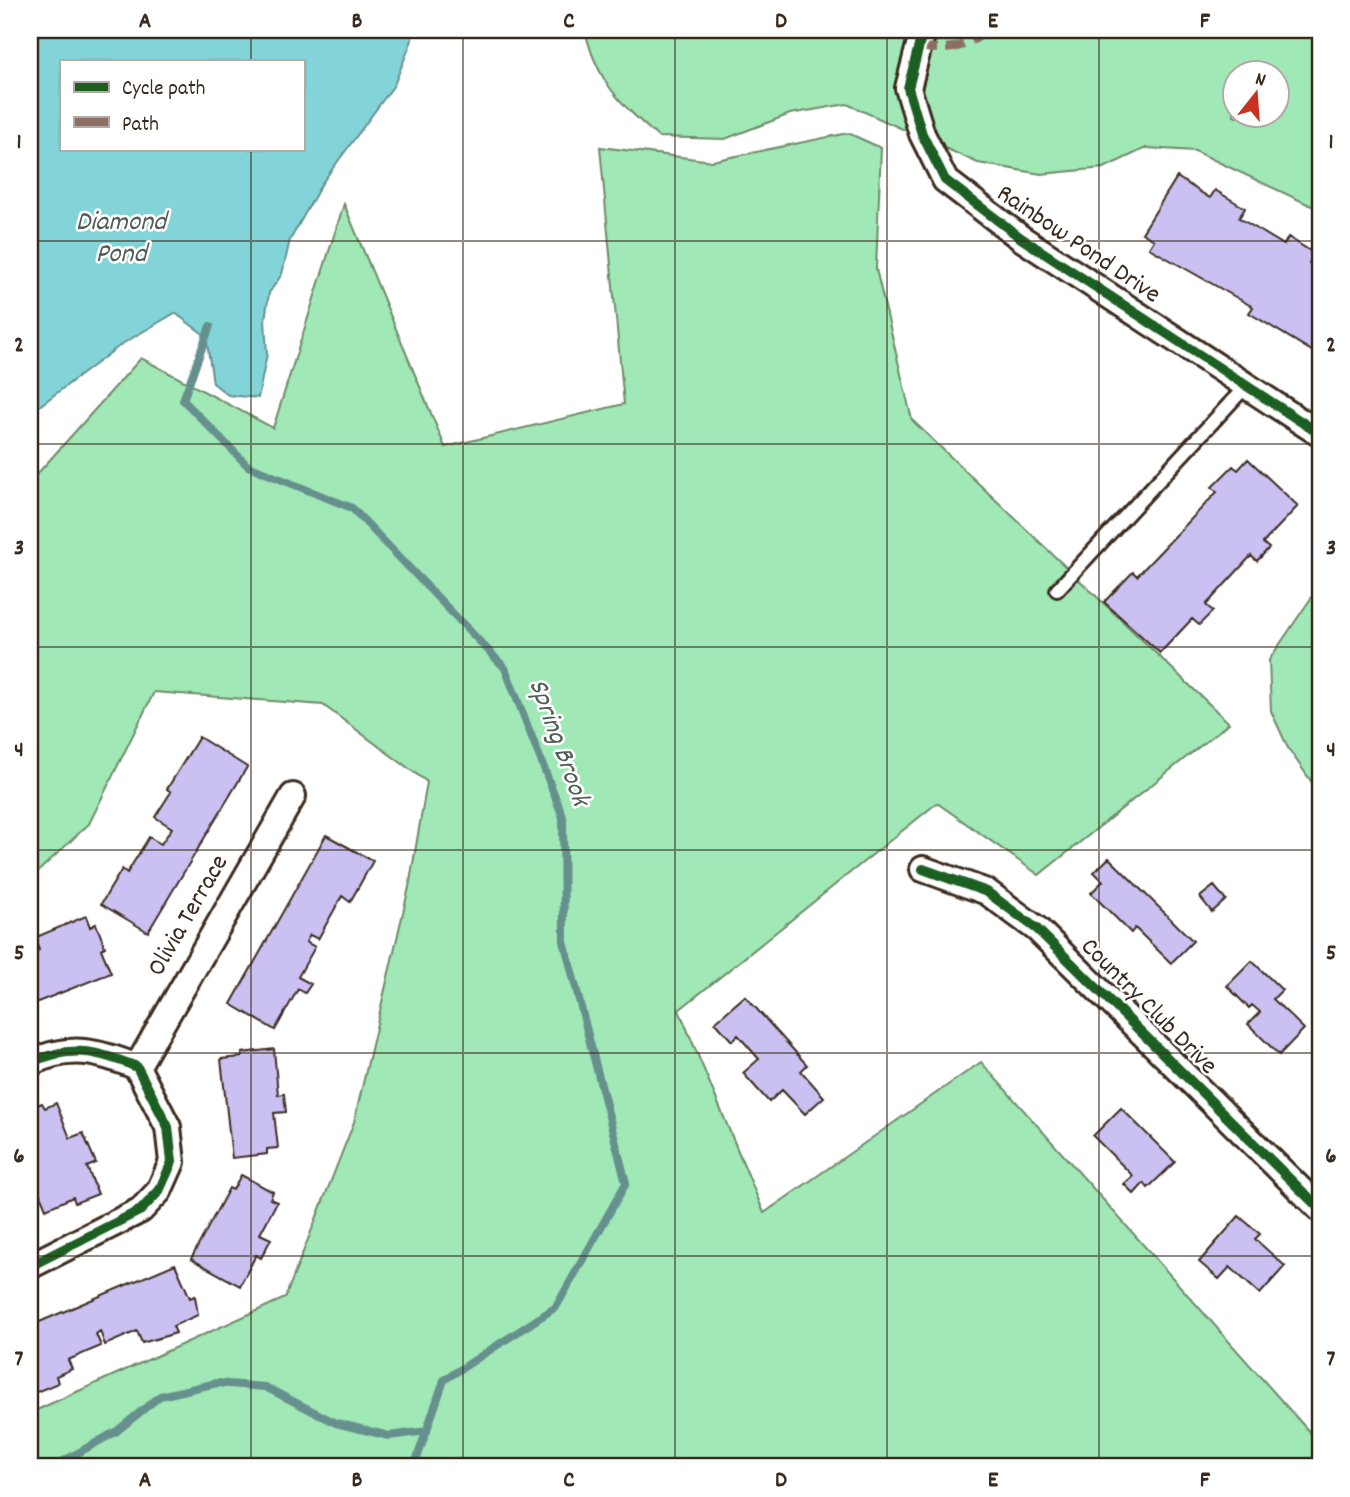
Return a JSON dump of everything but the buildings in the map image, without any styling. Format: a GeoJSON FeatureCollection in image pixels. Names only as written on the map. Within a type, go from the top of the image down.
{"type":"FeatureCollection","features":[{"type":"Feature","properties":{"kind":"street","name":"Rainbow Pond Drive"},"geometry":{"type":"LineString","coordinates":[[926,30],[921,38],[908,88],[922,134],[945,180],[1021,238],[1320,433]]}},
{"type":"Feature","properties":{"kind":"street","name":"Olivia Terrace"},"geometry":{"type":"LineString","coordinates":[[137,1067],[293,796]]}},
{"type":"Feature","properties":{"kind":"street","name":"Country Club Drive"},"geometry":{"type":"LineString","coordinates":[[923,869],[987,892],[1037,929],[1320,1209]]}},
{"type":"Feature","properties":{"kind":"street"},"geometry":{"type":"LineString","coordinates":[[30,1063],[51,1053],[101,1052],[137,1067],[168,1127],[172,1162],[159,1191],[141,1210],[30,1266]]}},
{"type":"Feature","properties":{"kind":"lane"},"geometry":{"type":"LineString","coordinates":[[1057,590],[1247,385]]}},
{"type":"Feature","properties":{"kind":"green space"},"geometry":{"type":"Polygon","coordinates":[[[585,30],[1320,30],[1320,210],[1195,151],[1146,148],[1104,168],[1041,174],[978,163],[847,104],[790,114],[725,139],[658,137],[621,102],[596,64],[585,30]]]}},
{"type":"Feature","properties":{"kind":"green space"},"geometry":{"type":"Polygon","coordinates":[[[848,133],[881,148],[876,269],[912,420],[1229,723],[1039,875],[937,803],[679,1010],[764,1213],[981,1062],[1320,1444],[1320,1467],[30,1467],[30,1413],[285,1298],[354,1122],[409,887],[427,782],[323,705],[154,692],[89,824],[30,879],[30,482],[141,358],[273,428],[344,204],[445,447],[624,404],[600,147],[712,161],[848,133]]]}},
{"type":"Feature","properties":{"kind":"green space"},"geometry":{"type":"Polygon","coordinates":[[[1320,585],[1320,794],[1288,748],[1271,711],[1269,660],[1320,585]]]}},
{"type":"Feature","properties":{"kind":"water","name":"Diamond Pond"},"geometry":{"type":"Polygon","coordinates":[[[30,30],[412,30],[412,40],[394,85],[322,183],[290,240],[282,274],[269,293],[265,320],[267,354],[258,398],[228,395],[213,383],[206,336],[175,313],[122,344],[30,413],[30,30]]]}},
{"type":"Feature","properties":{"kind":"waterway","name":"Spring Brook"},"geometry":{"type":"LineString","coordinates":[[210,326],[183,400],[248,466],[352,508],[505,668],[563,817],[564,941],[626,1183],[556,1307],[444,1380],[414,1467]]}},
{"type":"Feature","properties":{"kind":"waterway","name":"Spring Brook"},"geometry":{"type":"LineString","coordinates":[[53,1467],[117,1431],[160,1396],[217,1383],[265,1387],[336,1423],[389,1436],[427,1431]]}},
{"type":"Feature","properties":{"kind":"marked path"},"geometry":{"type":"LineString","coordinates":[[919,47],[955,47],[970,42],[988,30]]}},
{"type":"Feature","properties":{"kind":"cycle path"},"geometry":{"type":"LineString","coordinates":[[926,30],[921,38],[908,88],[922,134],[945,180],[1021,238],[1320,434]]}},
{"type":"Feature","properties":{"kind":"cycle path"},"geometry":{"type":"LineString","coordinates":[[923,869],[987,892],[1037,929],[1320,1209]]}},
{"type":"Feature","properties":{"kind":"cycle path"},"geometry":{"type":"LineString","coordinates":[[30,1063],[58,1053],[84,1052],[137,1067],[168,1127],[172,1162],[159,1191],[141,1210],[30,1266]]}}]}
